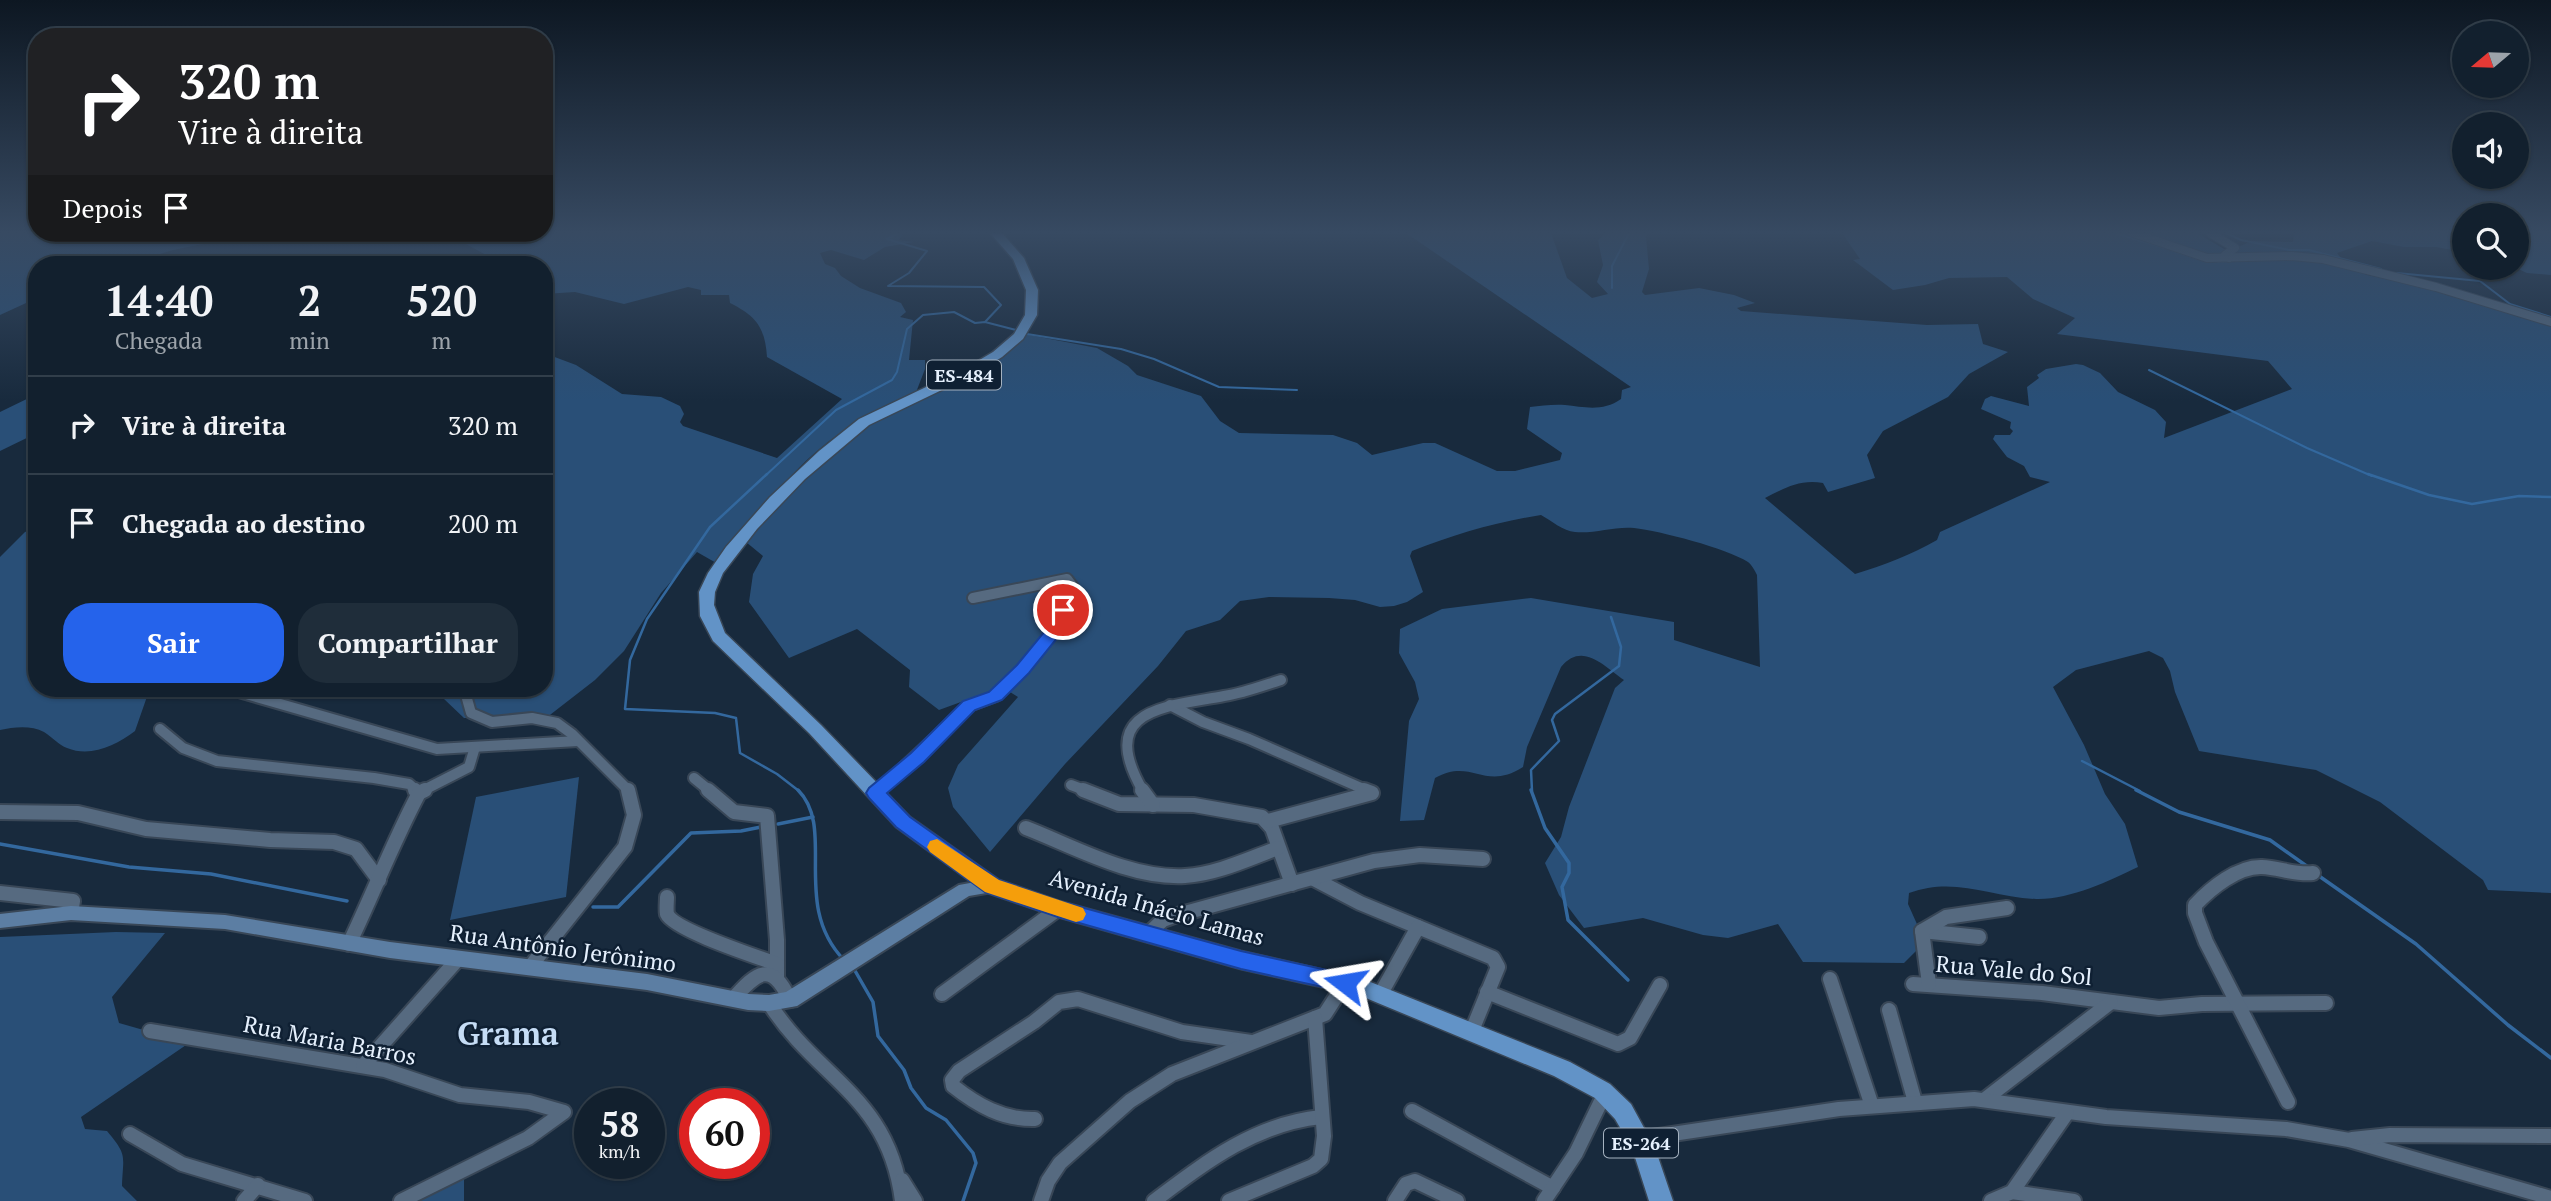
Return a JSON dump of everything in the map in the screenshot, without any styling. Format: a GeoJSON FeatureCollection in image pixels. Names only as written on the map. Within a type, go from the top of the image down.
{"type":"FeatureCollection","features":[{"type":"Feature","properties":{"kind":"main road","name":"Avenida Inácio Lamas"},"geometry":{"type":"LineString","coordinates":[[1032,289],[1035,304],[1026,325],[1012,345],[992,360],[905,399],[865,421],[821,454],[759,519],[713,579],[705,605],[709,622],[719,637],[815,729],[903,822],[992,886],[1058,909],[1241,960],[1345,983],[1562,1069],[1605,1093]]}},
{"type":"Feature","properties":{"kind":"main road"},"geometry":{"type":"LineString","coordinates":[[790,1000],[965,890],[992,886]]}},
{"type":"Feature","properties":{"kind":"main road","name":"Rua Antônio Jerônimo"},"geometry":{"type":"LineString","coordinates":[[0,921],[72,913],[225,922],[349,944],[647,982],[733,999],[769,1003],[790,1000]]}},
{"type":"Feature","properties":{"kind":"main road","name":"ES-264"},"geometry":{"type":"LineString","coordinates":[[1605,1093],[1615,1102],[1639,1139],[1661,1201]]}},
{"type":"Feature","properties":{"kind":"street"},"geometry":{"type":"LineString","coordinates":[[2443,289],[2551,322]]}},
{"type":"Feature","properties":{"kind":"street"},"geometry":{"type":"LineString","coordinates":[[876,793],[969,706],[996,696],[1023,669],[1052,633],[1073,587],[1067,579],[973,598]]}},
{"type":"Feature","properties":{"kind":"street"},"geometry":{"type":"LineString","coordinates":[[1153,805],[1139,790],[1128,764],[1132,732],[1142,716],[1156,708],[1247,692],[1281,680]]}},
{"type":"Feature","properties":{"kind":"street"},"geometry":{"type":"LineString","coordinates":[[255,697],[437,750],[578,741]]}},
{"type":"Feature","properties":{"kind":"street"},"geometry":{"type":"LineString","coordinates":[[467,697],[471,713],[492,722],[532,718],[557,723],[629,792],[634,815],[625,847],[530,967]]}},
{"type":"Feature","properties":{"kind":"street"},"geometry":{"type":"LineString","coordinates":[[1071,785],[1119,804],[1194,805],[1247,813],[1268,821],[1372,793],[1249,739],[1203,722],[1170,705]]}},
{"type":"Feature","properties":{"kind":"street"},"geometry":{"type":"LineString","coordinates":[[160,729],[183,748],[217,761],[374,778],[409,784],[419,793]]}},
{"type":"Feature","properties":{"kind":"street"},"geometry":{"type":"LineString","coordinates":[[349,944],[379,880],[394,840],[419,793],[469,767],[475,747]]}},
{"type":"Feature","properties":{"kind":"street"},"geometry":{"type":"LineString","coordinates":[[694,778],[734,812],[767,817],[777,971],[790,1000]]}},
{"type":"Feature","properties":{"kind":"street"},"geometry":{"type":"LineString","coordinates":[[0,812],[78,813],[146,828],[270,840],[334,842],[356,849],[379,880]]}},
{"type":"Feature","properties":{"kind":"street"},"geometry":{"type":"LineString","coordinates":[[1268,821],[1292,884]]}},
{"type":"Feature","properties":{"kind":"street"},"geometry":{"type":"LineString","coordinates":[[1026,828],[1101,859],[1175,876],[1218,869],[1278,848]]}},
{"type":"Feature","properties":{"kind":"street"},"geometry":{"type":"LineString","coordinates":[[1148,934],[1163,920],[1357,865],[1406,855],[1483,859]]}},
{"type":"Feature","properties":{"kind":"street"},"geometry":{"type":"LineString","coordinates":[[2288,1102],[2206,942],[2195,913],[2196,902],[2207,892],[2247,868],[2263,867],[2302,874],[2313,873]]}},
{"type":"Feature","properties":{"kind":"street"},"geometry":{"type":"LineString","coordinates":[[1314,879],[1360,903],[1493,958],[1498,967],[1471,1033]]}},
{"type":"Feature","properties":{"kind":"street"},"geometry":{"type":"LineString","coordinates":[[0,893],[73,901],[72,913]]}},
{"type":"Feature","properties":{"kind":"street"},"geometry":{"type":"LineString","coordinates":[[667,897],[667,913],[673,921],[777,971]]}},
{"type":"Feature","properties":{"kind":"street"},"geometry":{"type":"LineString","coordinates":[[1922,931],[1934,921],[1946,917],[2007,908]]}},
{"type":"Feature","properties":{"kind":"street"},"geometry":{"type":"LineString","coordinates":[[942,994],[1058,909]]}},
{"type":"Feature","properties":{"kind":"street"},"geometry":{"type":"LineString","coordinates":[[1380,995],[1418,927]]}},
{"type":"Feature","properties":{"kind":"street"},"geometry":{"type":"LineString","coordinates":[[1922,931],[1979,937]]}},
{"type":"Feature","properties":{"kind":"street"},"geometry":{"type":"LineString","coordinates":[[1922,931],[1929,984]]}},
{"type":"Feature","properties":{"kind":"street"},"geometry":{"type":"LineString","coordinates":[[363,1066],[458,959]]}},
{"type":"Feature","properties":{"kind":"street"},"geometry":{"type":"LineString","coordinates":[[733,999],[757,974],[777,971]]}},
{"type":"Feature","properties":{"kind":"street"},"geometry":{"type":"LineString","coordinates":[[1830,979],[1872,1106]]}},
{"type":"Feature","properties":{"kind":"street"},"geometry":{"type":"LineString","coordinates":[[1041,1201],[1048,1181],[1060,1163],[1141,1093],[1172,1074],[1315,1018],[1331,1009],[1345,983]]}},
{"type":"Feature","properties":{"kind":"street","name":"Rua Vale do Sol"},"geometry":{"type":"LineString","coordinates":[[1913,984],[2042,993],[2159,1008],[2326,1003]]}},
{"type":"Feature","properties":{"kind":"street"},"geometry":{"type":"LineString","coordinates":[[1487,992],[1618,1044],[1630,1038],[1660,985]]}},
{"type":"Feature","properties":{"kind":"street"},"geometry":{"type":"LineString","coordinates":[[1035,1119],[1021,1119],[982,1106],[953,1086],[952,1080],[959,1071],[1034,1022],[1062,1000],[1078,999],[1195,1035],[1251,1042]]}},
{"type":"Feature","properties":{"kind":"street","name":"Rua Vale do Sol"},"geometry":{"type":"LineString","coordinates":[[1984,1100],[2111,1002]]}},
{"type":"Feature","properties":{"kind":"street"},"geometry":{"type":"LineString","coordinates":[[769,1003],[787,1029],[861,1102],[883,1133],[900,1178],[915,1201]]}},
{"type":"Feature","properties":{"kind":"street"},"geometry":{"type":"LineString","coordinates":[[1889,1010],[1916,1102]]}},
{"type":"Feature","properties":{"kind":"street"},"geometry":{"type":"LineString","coordinates":[[1229,1201],[1317,1163],[1324,1148],[1315,1018]]}},
{"type":"Feature","properties":{"kind":"street","name":"Rua Maria Barros"},"geometry":{"type":"LineString","coordinates":[[150,1031],[386,1070],[460,1094],[545,1105],[564,1112],[528,1138],[401,1201]]}},
{"type":"Feature","properties":{"kind":"street"},"geometry":{"type":"LineString","coordinates":[[1412,1111],[1548,1194],[1576,1153],[1605,1093]]}},
{"type":"Feature","properties":{"kind":"street"},"geometry":{"type":"LineString","coordinates":[[1639,1139],[1795,1114],[1916,1102],[1984,1100],[2171,1123],[2286,1129],[2349,1140],[2551,1198]]}},
{"type":"Feature","properties":{"kind":"street"},"geometry":{"type":"LineString","coordinates":[[2012,1192],[2067,1112]]}},
{"type":"Feature","properties":{"kind":"street"},"geometry":{"type":"LineString","coordinates":[[1154,1201],[1255,1134],[1278,1123],[1321,1116]]}},
{"type":"Feature","properties":{"kind":"street"},"geometry":{"type":"LineString","coordinates":[[130,1134],[182,1164],[304,1201]]}},
{"type":"Feature","properties":{"kind":"street"},"geometry":{"type":"LineString","coordinates":[[2349,1140],[2390,1135],[2551,1136]]}},
{"type":"Feature","properties":{"kind":"street"},"geometry":{"type":"LineString","coordinates":[[900,1178],[902,1201]]}},
{"type":"Feature","properties":{"kind":"street"},"geometry":{"type":"LineString","coordinates":[[1395,1201],[1406,1184],[1415,1181],[1457,1201]]}},
{"type":"Feature","properties":{"kind":"street"},"geometry":{"type":"LineString","coordinates":[[243,1201],[258,1185]]}},
{"type":"Feature","properties":{"kind":"street"},"geometry":{"type":"LineString","coordinates":[[1991,1201],[2012,1192],[2074,1201]]}},
{"type":"Feature","properties":{"kind":"shaded area"},"geometry":{"type":"Polygon","coordinates":[[[0,289],[28,289],[28,302],[0,315],[0,289]]]}},
{"type":"Feature","properties":{"kind":"shaded area"},"geometry":{"type":"Polygon","coordinates":[[[553,289],[680,289],[624,304],[575,292],[553,293],[553,289]]]}},
{"type":"Feature","properties":{"kind":"shaded area"},"geometry":{"type":"Polygon","coordinates":[[[697,289],[863,289],[901,303],[906,312],[900,317],[913,320],[909,360],[925,360],[925,369],[915,395],[848,428],[821,447],[774,495],[718,564],[697,552],[661,593],[624,651],[595,680],[546,718],[464,718],[444,699],[436,697],[553,697],[553,356],[576,365],[622,394],[661,397],[680,406],[684,414],[680,422],[683,426],[777,458],[842,399],[767,357],[764,338],[758,324],[730,303],[729,295],[701,295],[701,290],[697,289]]]}},
{"type":"Feature","properties":{"kind":"shaded area"},"geometry":{"type":"Polygon","coordinates":[[[1488,289],[1581,289],[1592,298],[1608,294],[1603,289],[1643,289],[1645,295],[1704,289],[1734,295],[1755,303],[1737,308],[1741,311],[1927,325],[1978,324],[1983,344],[2008,352],[1969,374],[1948,397],[1883,431],[1867,455],[1875,478],[1828,492],[1823,483],[1800,483],[1765,498],[1855,574],[1917,550],[1937,540],[1940,532],[2050,482],[2030,477],[2024,466],[2007,457],[1993,439],[1995,435],[2010,435],[2013,431],[2010,428],[2011,422],[1981,409],[1985,399],[1991,396],[2029,406],[2027,387],[2046,369],[2076,364],[2100,373],[2118,392],[2155,410],[2166,422],[2164,438],[2292,389],[2268,361],[2057,334],[2075,318],[2033,299],[2021,289],[2438,289],[2551,320],[2551,893],[2488,890],[2483,880],[2380,802],[2316,770],[2199,751],[2175,692],[2170,671],[2163,658],[2149,651],[2076,670],[2053,687],[2084,745],[2105,794],[2125,824],[2138,867],[2088,889],[2049,898],[2036,899],[1942,886],[1909,893],[1908,904],[1925,942],[1904,963],[1803,962],[1778,924],[1728,938],[1703,935],[1643,918],[1584,928],[1559,895],[1545,863],[1561,837],[1569,807],[1615,688],[1624,680],[1593,658],[1577,656],[1569,660],[1561,667],[1527,747],[1523,767],[1510,774],[1498,776],[1459,771],[1435,778],[1424,820],[1400,821],[1409,721],[1419,699],[1415,682],[1399,653],[1400,629],[1442,609],[1531,598],[1674,622],[1674,640],[1760,667],[1757,575],[1751,565],[1709,546],[1645,530],[1627,528],[1575,532],[1562,528],[1541,515],[1476,529],[1412,551],[1410,556],[1423,592],[1394,606],[1380,607],[1355,600],[1329,598],[1269,597],[1240,601],[1220,620],[1186,631],[1158,666],[1065,764],[990,852],[953,807],[948,788],[958,765],[1018,697],[1002,687],[939,710],[909,687],[910,670],[857,629],[789,658],[749,602],[753,574],[763,556],[746,542],[811,471],[856,431],[1024,334],[1097,348],[1128,366],[1137,375],[1201,396],[1220,421],[1239,433],[1333,435],[1357,443],[1372,455],[1423,443],[1435,443],[1497,471],[1515,471],[1560,460],[1562,453],[1527,429],[1530,407],[1607,406],[1621,399],[1622,390],[1631,387],[1488,289]]]}},
{"type":"Feature","properties":{"kind":"shaded area"},"geometry":{"type":"Polygon","coordinates":[[[28,398],[28,437],[0,451],[0,412],[28,398]]]}},
{"type":"Feature","properties":{"kind":"shaded area"},"geometry":{"type":"Polygon","coordinates":[[[28,531],[28,697],[147,697],[135,731],[103,749],[76,751],[64,747],[34,728],[0,730],[0,557],[28,531]]]}},
{"type":"Feature","properties":{"kind":"shaded area"},"geometry":{"type":"Polygon","coordinates":[[[579,777],[566,897],[450,920],[476,797],[579,777]]]}},
{"type":"Feature","properties":{"kind":"shaded area"},"geometry":{"type":"Polygon","coordinates":[[[116,932],[165,933],[112,997],[119,1023],[189,1043],[81,1117],[85,1129],[107,1131],[118,1146],[123,1156],[122,1186],[137,1201],[0,1201],[0,937],[116,932]]]}},
{"type":"Feature","properties":{"kind":"shaded area"},"geometry":{"type":"Polygon","coordinates":[[[464,1177],[464,1201],[409,1201],[464,1177]]]}},
{"type":"Feature","properties":{"kind":"waterway"},"geometry":{"type":"LineString","coordinates":[[985,322],[1001,305],[986,289]]}},
{"type":"Feature","properties":{"kind":"waterway"},"geometry":{"type":"LineString","coordinates":[[2490,289],[2510,304],[2551,317]]}},
{"type":"Feature","properties":{"kind":"waterway"},"geometry":{"type":"LineString","coordinates":[[765,476],[836,410],[892,380],[897,372],[907,329],[923,315],[954,312],[975,323],[985,322]]}},
{"type":"Feature","properties":{"kind":"waterway"},"geometry":{"type":"LineString","coordinates":[[985,322],[1016,330]]}},
{"type":"Feature","properties":{"kind":"waterway"},"geometry":{"type":"LineString","coordinates":[[1027,334],[1121,349],[1154,359],[1219,387],[1297,390]]}},
{"type":"Feature","properties":{"kind":"waterway"},"geometry":{"type":"LineString","coordinates":[[2149,370],[2307,448],[2372,476]]}},
{"type":"Feature","properties":{"kind":"waterway"},"geometry":{"type":"LineString","coordinates":[[767,474],[710,527],[647,619],[630,660],[625,709],[715,713],[736,718],[740,753],[777,774],[798,790]]}},
{"type":"Feature","properties":{"kind":"waterway"},"geometry":{"type":"LineString","coordinates":[[2368,474],[2429,495],[2472,504],[2519,496],[2551,497]]}},
{"type":"Feature","properties":{"kind":"waterway"},"geometry":{"type":"LineString","coordinates":[[1532,791],[1531,770],[1559,741],[1552,720],[1555,714],[1619,666],[1621,647],[1611,617]]}},
{"type":"Feature","properties":{"kind":"waterway"},"geometry":{"type":"LineString","coordinates":[[2082,761],[2140,791]]}},
{"type":"Feature","properties":{"kind":"waterway"},"geometry":{"type":"LineString","coordinates":[[798,790],[809,806],[812,817]]}},
{"type":"Feature","properties":{"kind":"waterway"},"geometry":{"type":"LineString","coordinates":[[1531,790],[1545,828],[1569,863],[1569,873],[1562,887],[1568,920],[1628,980]]}},
{"type":"Feature","properties":{"kind":"waterway"},"geometry":{"type":"LineString","coordinates":[[2136,790],[2179,812],[2270,840],[2308,867]]}},
{"type":"Feature","properties":{"kind":"waterway"},"geometry":{"type":"LineString","coordinates":[[778,824],[812,817]]}},
{"type":"Feature","properties":{"kind":"waterway"},"geometry":{"type":"LineString","coordinates":[[812,817],[820,915],[828,938],[844,960]]}},
{"type":"Feature","properties":{"kind":"waterway"},"geometry":{"type":"LineString","coordinates":[[593,907],[618,907],[691,833],[741,831],[761,827]]}},
{"type":"Feature","properties":{"kind":"waterway"},"geometry":{"type":"LineString","coordinates":[[0,844],[129,867],[211,874],[347,901]]}},
{"type":"Feature","properties":{"kind":"waterway"},"geometry":{"type":"LineString","coordinates":[[2319,876],[2416,944],[2508,1025],[2551,1058]]}},
{"type":"Feature","properties":{"kind":"waterway"},"geometry":{"type":"LineString","coordinates":[[854,969],[873,1002],[878,1036],[904,1070],[911,1088],[926,1108],[946,1120],[973,1153],[976,1163],[963,1201]]}},
{"type":"Feature","properties":{"kind":"slow traffic"},"geometry":{"type":"LineString","coordinates":[[937,847],[992,886],[1076,914]]}},
{"type":"Feature","properties":{"kind":"district","name":"Grama"},"geometry":{"type":"Point","coordinates":[508,1033]}},
{"type":"Feature","properties":{"kind":"route"},"geometry":{"type":"LineString","coordinates":[[1063,610],[1052,633],[1023,669],[996,696],[969,706],[876,793],[903,822],[992,886],[1058,909],[1168,940],[1241,960],[1345,983]]}}]}
